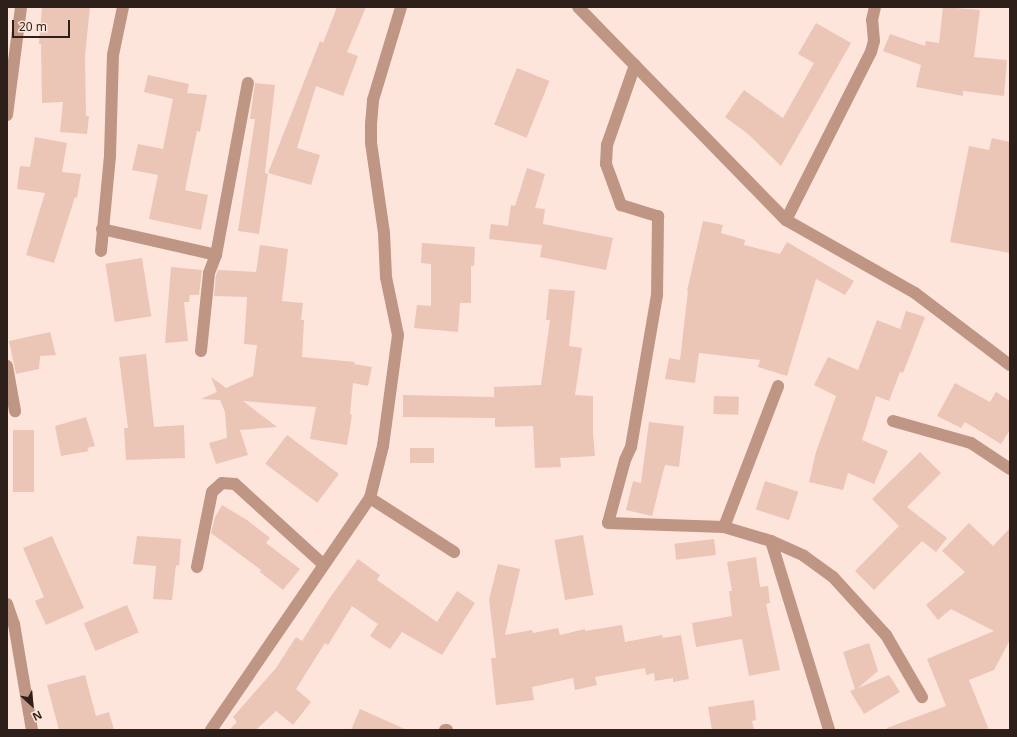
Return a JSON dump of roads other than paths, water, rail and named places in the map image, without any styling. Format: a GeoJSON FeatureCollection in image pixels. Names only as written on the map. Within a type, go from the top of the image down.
{"type":"FeatureCollection","features":[{"type":"Feature","properties":{"kind":"street"},"geometry":{"type":"LineString","coordinates":[[7,116],[21,7]]}},
{"type":"Feature","properties":{"kind":"street"},"geometry":{"type":"LineString","coordinates":[[101,251],[110,155],[113,55],[123,7]]}},
{"type":"Feature","properties":{"kind":"street"},"geometry":{"type":"LineString","coordinates":[[211,730],[323,564],[370,498],[383,446],[398,335],[386,277],[384,233],[371,144],[371,124],[373,100],[401,7]]}},
{"type":"Feature","properties":{"kind":"street"},"geometry":{"type":"LineString","coordinates":[[578,7],[786,220],[915,293],[1010,366]]}},
{"type":"Feature","properties":{"kind":"street"},"geometry":{"type":"LineString","coordinates":[[786,220],[871,52],[874,41],[872,20],[875,7]]}},
{"type":"Feature","properties":{"kind":"street"},"geometry":{"type":"LineString","coordinates":[[635,65],[607,145],[606,164],[621,206],[658,216],[657,294],[631,447],[625,460],[608,523],[724,527],[771,541],[804,556],[833,576],[886,635],[922,697]]}},
{"type":"Feature","properties":{"kind":"street"},"geometry":{"type":"LineString","coordinates":[[201,351],[208,273],[216,255],[248,83]]}},
{"type":"Feature","properties":{"kind":"street"},"geometry":{"type":"LineString","coordinates":[[102,229],[216,255]]}},
{"type":"Feature","properties":{"kind":"street"},"geometry":{"type":"LineString","coordinates":[[7,366],[15,411]]}},
{"type":"Feature","properties":{"kind":"street"},"geometry":{"type":"LineString","coordinates":[[724,527],[778,386]]}},
{"type":"Feature","properties":{"kind":"street"},"geometry":{"type":"LineString","coordinates":[[893,421],[971,443],[1010,469]]}},
{"type":"Feature","properties":{"kind":"street"},"geometry":{"type":"LineString","coordinates":[[197,567],[212,492],[222,483],[235,484],[323,564]]}},
{"type":"Feature","properties":{"kind":"street"},"geometry":{"type":"LineString","coordinates":[[370,498],[454,552]]}},
{"type":"Feature","properties":{"kind":"street"},"geometry":{"type":"LineString","coordinates":[[771,541],[829,730]]}},
{"type":"Feature","properties":{"kind":"street"},"geometry":{"type":"LineString","coordinates":[[7,604],[14,624],[32,730]]}}]}
